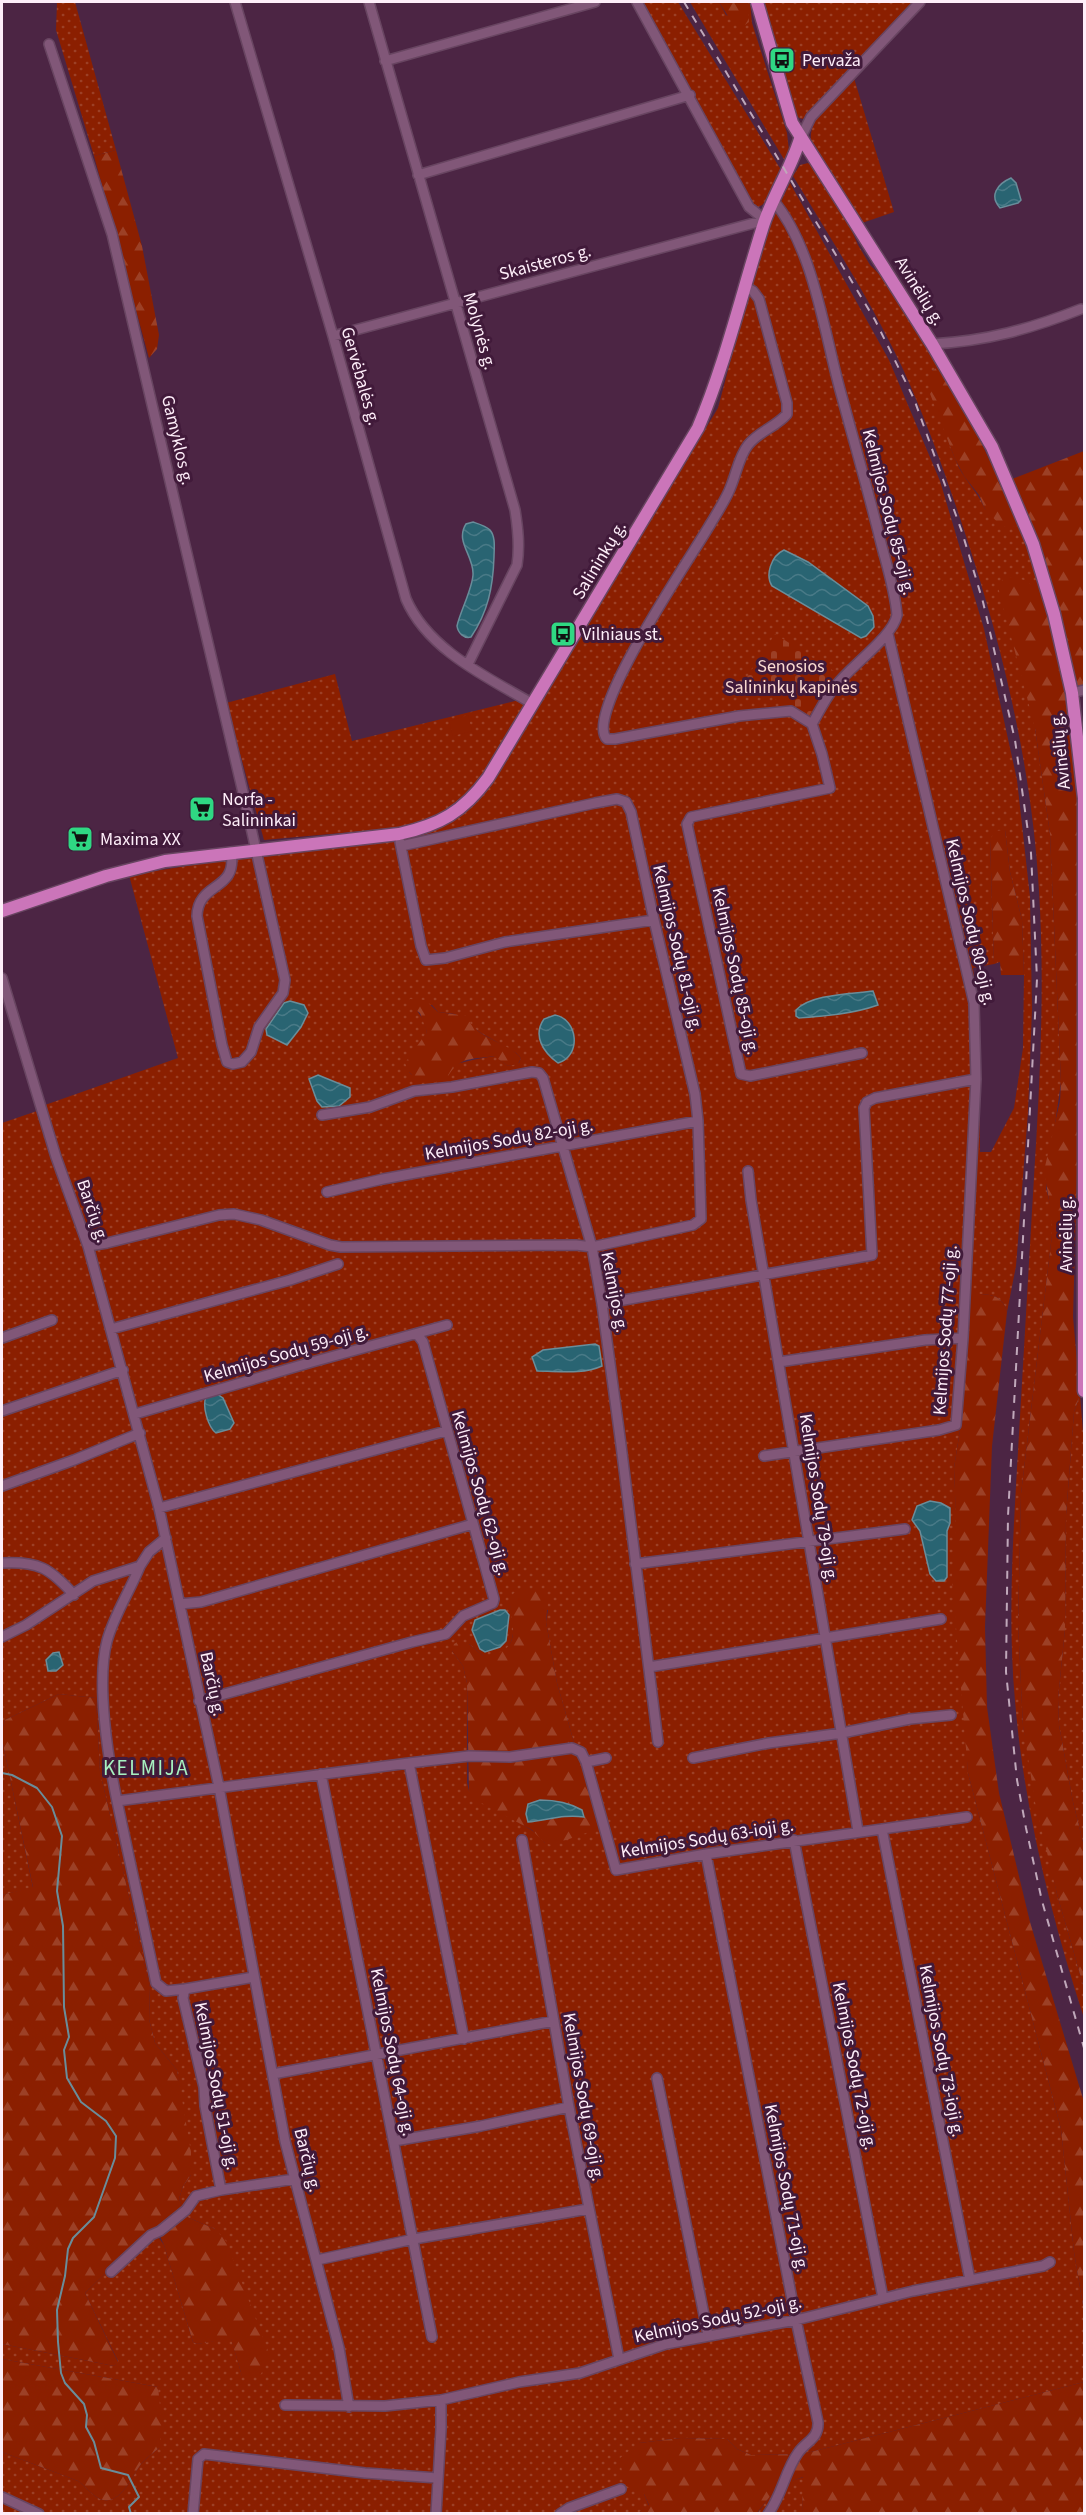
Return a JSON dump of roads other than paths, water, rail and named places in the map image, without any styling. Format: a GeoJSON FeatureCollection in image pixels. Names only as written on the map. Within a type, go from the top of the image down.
{"type":"FeatureCollection","features":[{"type":"Feature","properties":{"kind":"main road"},"geometry":{"type":"LineString","coordinates":[[757,2],[784,103],[800,139]]}},
{"type":"Feature","properties":{"kind":"main road","name":"Salininkų g."},"geometry":{"type":"LineString","coordinates":[[2,908],[135,867],[165,861],[255,849],[400,840],[440,822],[459,810],[477,794],[698,429],[721,368],[765,220],[800,139]]}},
{"type":"Feature","properties":{"kind":"main road","name":"Avinėlių g."},"geometry":{"type":"LineString","coordinates":[[800,139],[932,344],[992,447],[1033,543],[1054,614],[1072,693],[1083,798],[1084,1391]]}},
{"type":"Feature","properties":{"kind":"street","name":"Gervėbalės g."},"geometry":{"type":"LineString","coordinates":[[235,2],[333,336],[406,599],[422,628],[433,639],[468,664],[533,704]]}},
{"type":"Feature","properties":{"kind":"street","name":"Molynės g."},"geometry":{"type":"LineString","coordinates":[[369,2],[515,510],[519,548],[517,565],[468,664]]}},
{"type":"Feature","properties":{"kind":"street"},"geometry":{"type":"LineString","coordinates":[[385,61],[595,2]]}},
{"type":"Feature","properties":{"kind":"street"},"geometry":{"type":"LineString","coordinates":[[637,2],[690,95],[749,207],[765,220]]}},
{"type":"Feature","properties":{"kind":"street"},"geometry":{"type":"LineString","coordinates":[[800,139],[811,117],[920,2]]}},
{"type":"Feature","properties":{"kind":"street","name":"Gamyklos g."},"geometry":{"type":"LineString","coordinates":[[49,44],[112,234],[282,969],[285,990],[259,1027],[251,1052],[246,1058],[233,1064],[227,1062],[222,1045],[197,916],[202,898],[230,875],[233,865],[231,852]]}},
{"type":"Feature","properties":{"kind":"street"},"geometry":{"type":"LineString","coordinates":[[418,175],[690,95]]}},
{"type":"Feature","properties":{"kind":"street","name":"Kelmijos Sodų 85-oji g."},"geometry":{"type":"LineString","coordinates":[[773,200],[788,217],[800,245],[824,319],[831,358],[864,474],[896,609],[895,622],[888,634]]}},
{"type":"Feature","properties":{"kind":"street","name":"Skaisteros g."},"geometry":{"type":"LineString","coordinates":[[333,336],[765,220]]}},
{"type":"Feature","properties":{"kind":"street"},"geometry":{"type":"LineString","coordinates":[[744,286],[753,291],[759,299],[787,403],[787,414],[747,446],[724,499],[647,626],[610,698],[602,728],[607,740],[739,716],[791,711],[812,724],[833,689],[888,634]]}},
{"type":"Feature","properties":{"kind":"street"},"geometry":{"type":"LineString","coordinates":[[932,344],[987,339],[1026,330],[1081,309]]}},
{"type":"Feature","properties":{"kind":"street","name":"Kelmijos Sodų 80-oji g."},"geometry":{"type":"LineString","coordinates":[[888,634],[974,1004],[976,1079]]}},
{"type":"Feature","properties":{"kind":"street"},"geometry":{"type":"LineString","coordinates":[[1072,693],[1084,690]]}},
{"type":"Feature","properties":{"kind":"street","name":"Kelmijos Sodų 85-oji g."},"geometry":{"type":"LineString","coordinates":[[812,724],[830,788],[691,817],[687,824],[741,1074],[746,1077],[862,1053]]}},
{"type":"Feature","properties":{"kind":"street","name":"Kelmijos Sodų 81-oji g."},"geometry":{"type":"LineString","coordinates":[[400,840],[622,799],[631,812],[687,1060],[698,1121],[702,1219],[693,1225],[592,1247]]}},
{"type":"Feature","properties":{"kind":"street"},"geometry":{"type":"LineString","coordinates":[[400,840],[421,946],[426,960],[445,958],[505,942],[654,920]]}},
{"type":"Feature","properties":{"kind":"street","name":"Barčių g."},"geometry":{"type":"LineString","coordinates":[[2,978],[57,1160],[88,1246],[159,1508],[219,1787],[285,2141],[339,2348],[349,2407]]}},
{"type":"Feature","properties":{"kind":"street"},"geometry":{"type":"LineString","coordinates":[[322,1116],[370,1107],[414,1091],[452,1087],[532,1072],[539,1073],[543,1078],[592,1247]]}},
{"type":"Feature","properties":{"kind":"street"},"geometry":{"type":"LineString","coordinates":[[602,1304],[872,1255],[864,1108],[867,1102],[875,1098],[976,1079]]}},
{"type":"Feature","properties":{"kind":"street","name":"Kelmijos Sodų 77-oji g."},"geometry":{"type":"LineString","coordinates":[[764,1456],[955,1426],[963,1338],[976,1079]]}},
{"type":"Feature","properties":{"kind":"street","name":"Kelmijos Sodų 82-oji g."},"geometry":{"type":"LineString","coordinates":[[327,1192],[383,1179],[698,1121]]}},
{"type":"Feature","properties":{"kind":"street","name":"Kelmijos Sodų 79-oji g."},"geometry":{"type":"LineString","coordinates":[[748,1171],[751,1200],[858,1831]]}},
{"type":"Feature","properties":{"kind":"street","name":"Kelmijos g."},"geometry":{"type":"LineString","coordinates":[[88,1246],[107,1244],[219,1215],[234,1214],[261,1220],[341,1247],[576,1245],[592,1247],[602,1304],[658,1742]]}},
{"type":"Feature","properties":{"kind":"street"},"geometry":{"type":"LineString","coordinates":[[111,1329],[290,1280],[338,1264]]}},
{"type":"Feature","properties":{"kind":"street"},"geometry":{"type":"LineString","coordinates":[[2,1338],[52,1320]]}},
{"type":"Feature","properties":{"kind":"street","name":"Kelmijos Sodų 59-oji g."},"geometry":{"type":"LineString","coordinates":[[135,1414],[447,1325]]}},
{"type":"Feature","properties":{"kind":"street","name":"Kelmijos Sodų 62-oji g."},"geometry":{"type":"LineString","coordinates":[[199,1701],[394,1647],[436,1638],[446,1634],[463,1616],[490,1606],[494,1599],[423,1342],[417,1334]]}},
{"type":"Feature","properties":{"kind":"street"},"geometry":{"type":"LineString","coordinates":[[779,1362],[925,1340],[963,1338]]}},
{"type":"Feature","properties":{"kind":"street"},"geometry":{"type":"LineString","coordinates":[[2,1411],[123,1370]]}},
{"type":"Feature","properties":{"kind":"street"},"geometry":{"type":"LineString","coordinates":[[159,1508],[447,1431]]}},
{"type":"Feature","properties":{"kind":"street"},"geometry":{"type":"LineString","coordinates":[[2,1486],[140,1433]]}},
{"type":"Feature","properties":{"kind":"street"},"geometry":{"type":"LineString","coordinates":[[180,1604],[201,1602],[472,1524]]}},
{"type":"Feature","properties":{"kind":"street"},"geometry":{"type":"LineString","coordinates":[[635,1564],[906,1529]]}},
{"type":"Feature","properties":{"kind":"street","name":"Kelmijos Sodų 51-oji g."},"geometry":{"type":"LineString","coordinates":[[111,2272],[151,2235],[160,2231],[186,2210],[196,2196],[220,2190],[205,2106],[204,2087],[183,1998],[185,1989],[166,1991],[156,1983],[107,1745],[105,1654],[112,1626],[140,1566],[149,1552],[166,1538]]}},
{"type":"Feature","properties":{"kind":"street"},"geometry":{"type":"LineString","coordinates":[[2,1563],[30,1562],[39,1565],[60,1579],[74,1595]]}},
{"type":"Feature","properties":{"kind":"street"},"geometry":{"type":"LineString","coordinates":[[2,1637],[26,1625],[93,1581],[140,1566]]}},
{"type":"Feature","properties":{"kind":"street"},"geometry":{"type":"LineString","coordinates":[[649,1666],[940,1619]]}},
{"type":"Feature","properties":{"kind":"street"},"geometry":{"type":"LineString","coordinates":[[693,1758],[910,1719],[951,1715]]}},
{"type":"Feature","properties":{"kind":"street"},"geometry":{"type":"LineString","coordinates":[[117,1801],[469,1756],[510,1757],[572,1748],[581,1752],[586,1762],[606,1758]]}},
{"type":"Feature","properties":{"kind":"street","name":"Kelmijos Sodų 63-ioji g."},"geometry":{"type":"LineString","coordinates":[[586,1762],[616,1870],[794,1840],[967,1816]]}},
{"type":"Feature","properties":{"kind":"street"},"geometry":{"type":"LineString","coordinates":[[409,1763],[464,2039]]}},
{"type":"Feature","properties":{"kind":"street","name":"Kelmijos Sodų 64-oji g."},"geometry":{"type":"LineString","coordinates":[[321,1774],[432,2337]]}},
{"type":"Feature","properties":{"kind":"street","name":"Kelmijos Sodų 73-ioji g."},"geometry":{"type":"LineString","coordinates":[[882,1829],[970,2280]]}},
{"type":"Feature","properties":{"kind":"street","name":"Kelmijos Sodų 69-oji g."},"geometry":{"type":"LineString","coordinates":[[522,1840],[588,2210],[619,2359]]}},
{"type":"Feature","properties":{"kind":"street","name":"Kelmijos Sodų 72-oji g."},"geometry":{"type":"LineString","coordinates":[[794,1840],[883,2298]]}},
{"type":"Feature","properties":{"kind":"street","name":"Kelmijos Sodų 71-oji g."},"geometry":{"type":"LineString","coordinates":[[706,1854],[818,2427],[815,2437],[798,2452],[779,2496],[768,2514]]}},
{"type":"Feature","properties":{"kind":"street"},"geometry":{"type":"LineString","coordinates":[[185,1989],[254,1977]]}},
{"type":"Feature","properties":{"kind":"street"},"geometry":{"type":"LineString","coordinates":[[273,2074],[554,2021]]}},
{"type":"Feature","properties":{"kind":"street"},"geometry":{"type":"LineString","coordinates":[[657,2078],[708,2335]]}},
{"type":"Feature","properties":{"kind":"street"},"geometry":{"type":"LineString","coordinates":[[394,2141],[481,2126],[569,2107]]}},
{"type":"Feature","properties":{"kind":"street"},"geometry":{"type":"LineString","coordinates":[[220,2190],[295,2178]]}},
{"type":"Feature","properties":{"kind":"street"},"geometry":{"type":"LineString","coordinates":[[317,2260],[414,2240],[588,2210]]}},
{"type":"Feature","properties":{"kind":"street","name":"Kelmijos Sodų 52-oji g."},"geometry":{"type":"LineString","coordinates":[[285,2405],[349,2407],[441,2400],[519,2382],[580,2373],[666,2344],[796,2320],[883,2298],[1043,2266],[1050,2262]]}},
{"type":"Feature","properties":{"kind":"street"},"geometry":{"type":"LineString","coordinates":[[436,2514],[441,2400]]}},
{"type":"Feature","properties":{"kind":"street"},"geometry":{"type":"LineString","coordinates":[[193,2514],[198,2459],[204,2454],[365,2473],[438,2478]]}},
{"type":"Feature","properties":{"kind":"street"},"geometry":{"type":"LineString","coordinates":[[560,2514],[569,2508],[621,2489]]}},
{"type":"Feature","properties":{"kind":"street"},"geometry":{"type":"LineString","coordinates":[[2,2498],[39,2514]]}},
{"type":"Feature","properties":{"kind":"water"},"geometry":{"type":"Polygon","coordinates":[[[1011,178],[1016,183],[1021,200],[1000,208],[995,199],[996,191],[1011,178]]]}},
{"type":"Feature","properties":{"kind":"water"},"geometry":{"type":"Polygon","coordinates":[[[473,522],[487,527],[492,533],[494,557],[491,589],[482,618],[471,637],[466,637],[462,635],[457,626],[473,573],[462,536],[466,524],[473,522]]]}},
{"type":"Feature","properties":{"kind":"water"},"geometry":{"type":"Polygon","coordinates":[[[784,550],[808,562],[868,606],[873,616],[874,627],[866,636],[861,638],[772,586],[769,577],[770,566],[784,550]]]}},
{"type":"Feature","properties":{"kind":"water"},"geometry":{"type":"Polygon","coordinates":[[[873,991],[878,1005],[839,1014],[799,1018],[796,1016],[796,1010],[811,1001],[873,991]]]}},
{"type":"Feature","properties":{"kind":"water"},"geometry":{"type":"Polygon","coordinates":[[[290,1001],[304,1005],[308,1013],[301,1027],[287,1045],[267,1035],[266,1029],[284,1003],[290,1001]]]}},
{"type":"Feature","properties":{"kind":"water"},"geometry":{"type":"Polygon","coordinates":[[[555,1015],[569,1023],[574,1038],[571,1053],[558,1063],[544,1049],[539,1038],[544,1019],[555,1015]]]}},
{"type":"Feature","properties":{"kind":"water"},"geometry":{"type":"Polygon","coordinates":[[[318,1075],[350,1088],[350,1097],[339,1106],[322,1107],[317,1101],[309,1079],[318,1075]]]}},
{"type":"Feature","properties":{"kind":"water"},"geometry":{"type":"Polygon","coordinates":[[[595,1344],[599,1346],[602,1366],[586,1371],[537,1371],[532,1357],[543,1350],[595,1344]]]}},
{"type":"Feature","properties":{"kind":"water"},"geometry":{"type":"Polygon","coordinates":[[[217,1394],[223,1398],[234,1423],[230,1429],[216,1433],[208,1421],[205,1401],[206,1397],[217,1394]]]}},
{"type":"Feature","properties":{"kind":"water"},"geometry":{"type":"Polygon","coordinates":[[[930,1501],[950,1508],[950,1523],[947,1531],[947,1577],[944,1581],[936,1581],[930,1574],[920,1531],[912,1520],[917,1506],[930,1501]]]}},
{"type":"Feature","properties":{"kind":"water"},"geometry":{"type":"Polygon","coordinates":[[[505,1610],[509,1615],[506,1641],[500,1647],[485,1652],[480,1649],[472,1630],[475,1620],[505,1610]]]}},
{"type":"Feature","properties":{"kind":"water"},"geometry":{"type":"Polygon","coordinates":[[[59,1652],[63,1665],[56,1671],[48,1671],[46,1660],[53,1653],[59,1652]]]}},
{"type":"Feature","properties":{"kind":"water"},"geometry":{"type":"Polygon","coordinates":[[[540,1800],[572,1805],[582,1810],[584,1817],[563,1817],[528,1822],[526,1814],[528,1804],[540,1800]]]}},
{"type":"Feature","properties":{"kind":"waterway"},"geometry":{"type":"LineString","coordinates":[[2,1773],[12,1775],[37,1788],[52,1807],[62,1836],[57,1891],[63,1926],[64,2007],[69,2037],[64,2050],[67,2078],[81,2102],[106,2121],[116,2136],[115,2158],[94,2217],[73,2238],[68,2249],[65,2276],[57,2310],[58,2342],[61,2373],[65,2383],[84,2404],[87,2415],[86,2427],[94,2442],[101,2468],[128,2475],[139,2497],[129,2507],[131,2514]]}},
{"type":"Feature","properties":{"kind":"railway"},"geometry":{"type":"LineString","coordinates":[[684,2],[875,320],[914,399],[962,532],[983,602],[1015,740],[1031,853],[1037,979],[1008,1516],[1006,1672],[1017,1780],[1026,1828],[1042,1901],[1084,2048]]}},
{"type":"Feature","properties":{"kind":"place","name":"Pervaža"},"geometry":{"type":"Point","coordinates":[782,60]}},
{"type":"Feature","properties":{"kind":"place","name":"Vilniaus st."},"geometry":{"type":"Point","coordinates":[563,634]}},
{"type":"Feature","properties":{"kind":"place","name":"Norfa - Salininkai"},"geometry":{"type":"Point","coordinates":[202,809]}},
{"type":"Feature","properties":{"kind":"place","name":"Maxima XX"},"geometry":{"type":"Point","coordinates":[80,839]}},
{"type":"Feature","properties":{"kind":"district","name":"KELMIJA"},"geometry":{"type":"Point","coordinates":[146,1768]}},
{"type":"Feature","properties":{"kind":"park label","name":"Senosios Salininkų kapinės"},"geometry":{"type":"Point","coordinates":[791,676]}}]}
